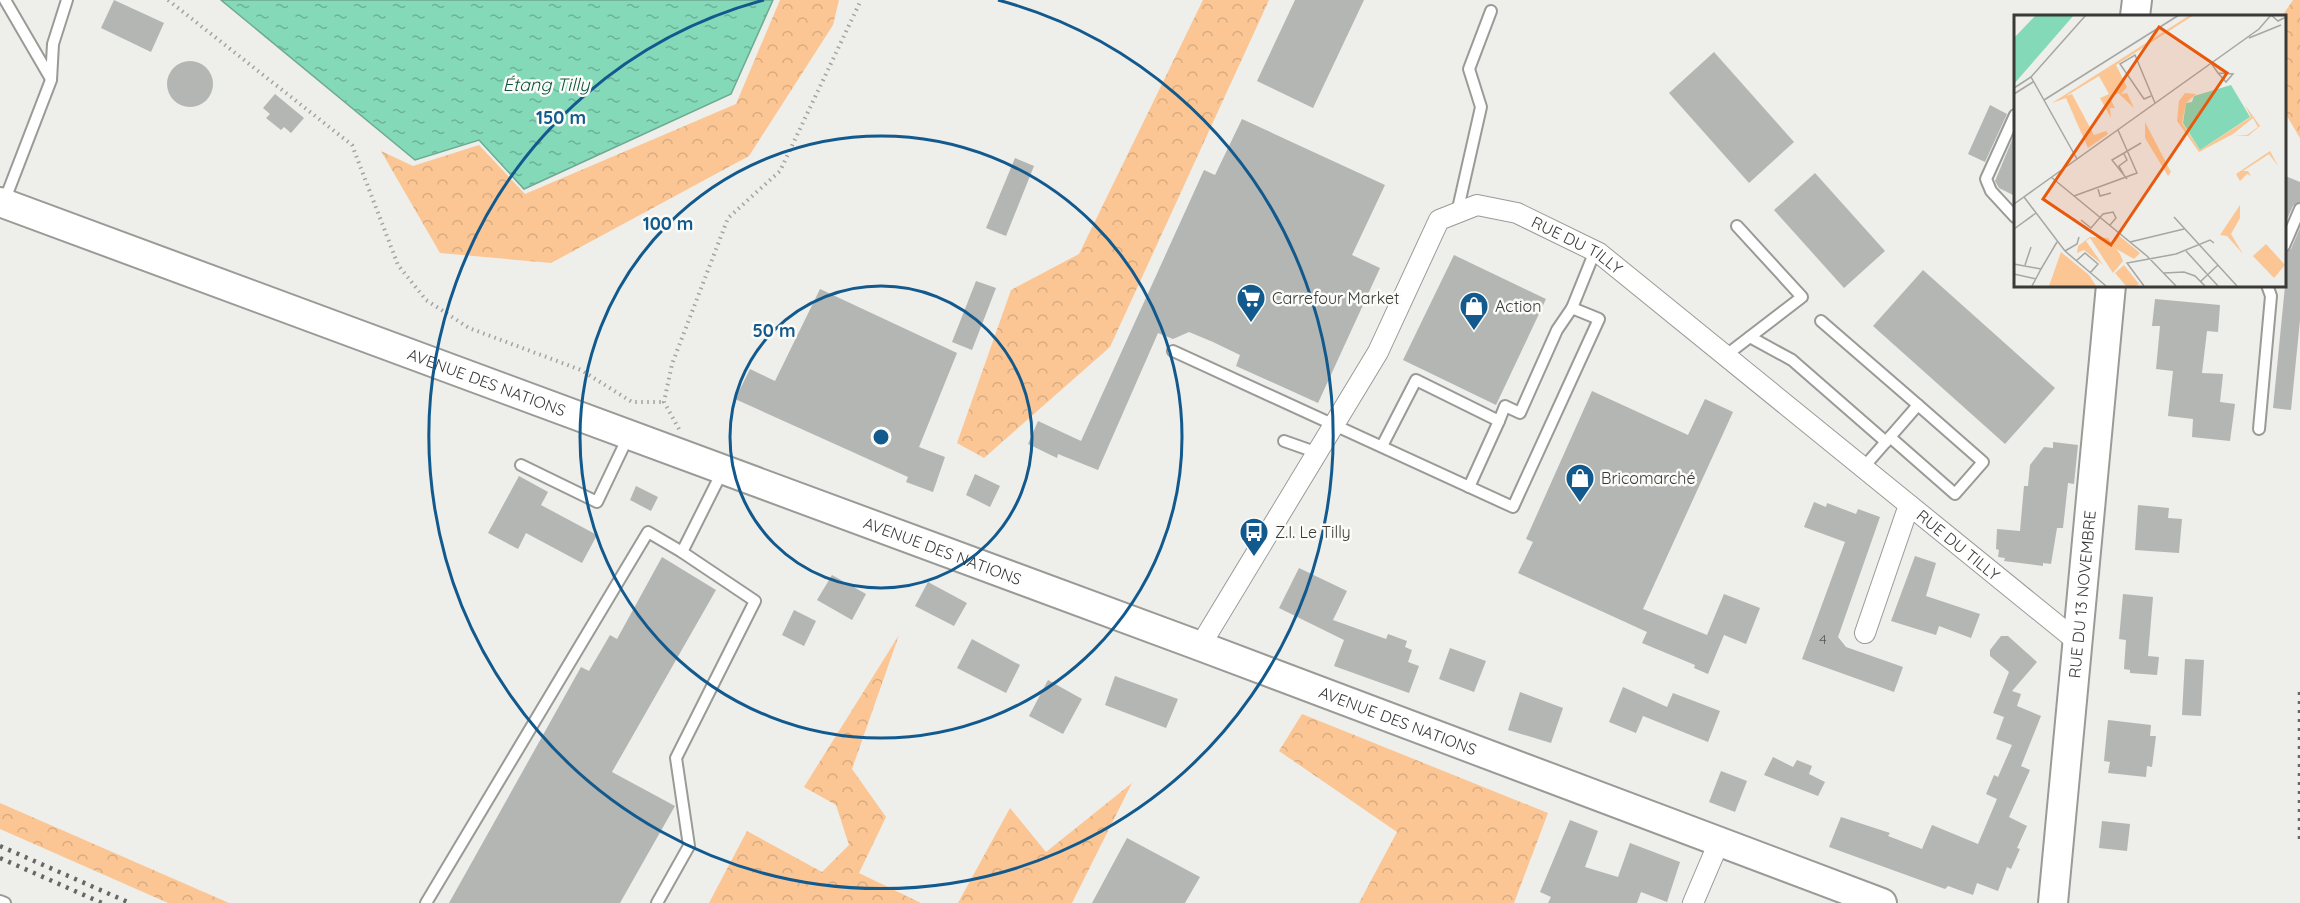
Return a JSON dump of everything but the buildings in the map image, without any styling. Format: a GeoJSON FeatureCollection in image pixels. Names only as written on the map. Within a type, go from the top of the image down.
{"type":"FeatureCollection","features":[{"type":"Feature","properties":{"kind":"main road"},"geometry":{"type":"LineString","coordinates":[[2135,15],[2137,0]]}},
{"type":"Feature","properties":{"kind":"main road","name":"AVENUE DES NATIONS"},"geometry":{"type":"LineString","coordinates":[[2,203],[1200,646],[1882,903]]}},
{"type":"Feature","properties":{"kind":"main road","name":"RUE DU 13 NOVEMBRE"},"geometry":{"type":"LineString","coordinates":[[2054,903],[2111,286]]}},
{"type":"Feature","properties":{"kind":"street","name":"RUE DU TILLY"},"geometry":{"type":"LineString","coordinates":[[1200,646],[1378,352],[1439,220],[1477,205],[1517,213],[1595,251],[2078,642]]}},
{"type":"Feature","properties":{"kind":"street"},"geometry":{"type":"LineString","coordinates":[[1865,633],[1908,505]]}},
{"type":"Feature","properties":{"kind":"street"},"geometry":{"type":"LineString","coordinates":[[1693,903],[1719,842]]}},
{"type":"Feature","properties":{"kind":"lane"},"geometry":{"type":"LineString","coordinates":[[5,0],[51,80]]}},
{"type":"Feature","properties":{"kind":"lane"},"geometry":{"type":"LineString","coordinates":[[2,203],[51,80],[53,44],[67,0]]}},
{"type":"Feature","properties":{"kind":"lane"},"geometry":{"type":"LineString","coordinates":[[1457,213],[1481,107],[1469,69],[1491,11]]}},
{"type":"Feature","properties":{"kind":"lane"},"geometry":{"type":"LineString","coordinates":[[2014,117],[1986,179],[1991,191],[2014,216]]}},
{"type":"Feature","properties":{"kind":"lane"},"geometry":{"type":"LineString","coordinates":[[2285,242],[2300,209]]}},
{"type":"Feature","properties":{"kind":"lane"},"geometry":{"type":"LineString","coordinates":[[1725,356],[1802,297],[1737,226]]}},
{"type":"Feature","properties":{"kind":"lane"},"geometry":{"type":"LineString","coordinates":[[1469,487],[1505,406],[1520,413],[1557,330],[1572,308],[1595,251]]}},
{"type":"Feature","properties":{"kind":"lane"},"geometry":{"type":"LineString","coordinates":[[2259,429],[2271,296],[2266,286]]}},
{"type":"Feature","properties":{"kind":"lane"},"geometry":{"type":"LineString","coordinates":[[1173,351],[1513,507],[1599,319],[1572,308]]}},
{"type":"Feature","properties":{"kind":"lane"},"geometry":{"type":"LineString","coordinates":[[1750,337],[1792,360],[1955,494],[1983,462],[1821,321]]}},
{"type":"Feature","properties":{"kind":"lane"},"geometry":{"type":"LineString","coordinates":[[1382,446],[1416,380],[1500,421]]}},
{"type":"Feature","properties":{"kind":"lane"},"geometry":{"type":"LineString","coordinates":[[1863,468],[1918,405]]}},
{"type":"Feature","properties":{"kind":"lane"},"geometry":{"type":"LineString","coordinates":[[521,465],[597,502],[628,435]]}},
{"type":"Feature","properties":{"kind":"lane"},"geometry":{"type":"LineString","coordinates":[[1284,441],[1318,453]]}},
{"type":"Feature","properties":{"kind":"lane"},"geometry":{"type":"LineString","coordinates":[[682,552],[723,470]]}},
{"type":"Feature","properties":{"kind":"lane"},"geometry":{"type":"LineString","coordinates":[[426,903],[648,532],[755,601],[676,758],[689,846],[657,903]]}},
{"type":"Feature","properties":{"kind":"lane"},"geometry":{"type":"LineString","coordinates":[[0,901],[5,903]]}},
{"type":"Feature","properties":{"kind":"path"},"geometry":{"type":"LineString","coordinates":[[168,0],[352,144],[398,265],[426,300],[469,328],[581,370],[632,402],[664,402]]}},
{"type":"Feature","properties":{"kind":"path"},"geometry":{"type":"LineString","coordinates":[[677,453],[683,436],[664,402],[672,364],[728,218],[780,171],[861,0]]}},
{"type":"Feature","properties":{"kind":"green space"},"geometry":{"type":"Polygon","coordinates":[[[780,0],[839,0],[833,25],[749,156],[551,263],[440,253],[381,151],[413,166],[479,145],[525,194],[736,104],[780,0]]]}},
{"type":"Feature","properties":{"kind":"green space"},"geometry":{"type":"Polygon","coordinates":[[[1203,0],[1269,0],[1110,347],[984,458],[957,443],[1011,290],[1079,254],[1203,0]]]}},
{"type":"Feature","properties":{"kind":"green space"},"geometry":{"type":"Polygon","coordinates":[[[2293,0],[2300,0],[2300,138],[2285,113],[2285,15],[2283,15],[2293,0]]]}},
{"type":"Feature","properties":{"kind":"green space"},"geometry":{"type":"Polygon","coordinates":[[[899,635],[852,769],[886,817],[859,873],[921,903],[709,903],[747,831],[822,872],[849,845],[836,805],[804,787],[899,635]]]}},
{"type":"Feature","properties":{"kind":"green space"},"geometry":{"type":"Polygon","coordinates":[[[1302,714],[1548,813],[1514,903],[1359,903],[1397,832],[1279,751],[1302,714]]]}},
{"type":"Feature","properties":{"kind":"green space"},"geometry":{"type":"Polygon","coordinates":[[[1132,783],[1072,903],[958,903],[1010,808],[1046,852],[1132,783]]]}},
{"type":"Feature","properties":{"kind":"green space"},"geometry":{"type":"Polygon","coordinates":[[[0,803],[229,903],[168,903],[0,829],[0,803]]]}},
{"type":"Feature","properties":{"kind":"water","name":"Étang Tilly"},"geometry":{"type":"Polygon","coordinates":[[[221,0],[773,0],[731,94],[524,189],[479,140],[415,160],[221,0]]]}},
{"type":"Feature","properties":{"kind":"railway"},"geometry":{"type":"LineString","coordinates":[[2300,692],[2300,845]]}},
{"type":"Feature","properties":{"kind":"railway"},"geometry":{"type":"LineString","coordinates":[[0,846],[130,903]]}},
{"type":"Feature","properties":{"kind":"railway"},"geometry":{"type":"LineString","coordinates":[[0,858],[102,903]]}},
{"type":"Feature","properties":{"kind":"place","name":"Carrefour Market"},"geometry":{"type":"Point","coordinates":[1251,324]}},
{"type":"Feature","properties":{"kind":"place","name":"Action"},"geometry":{"type":"Point","coordinates":[1474,332]}},
{"type":"Feature","properties":{"kind":"place","name":"Bricomarché"},"geometry":{"type":"Point","coordinates":[1580,504]}},
{"type":"Feature","properties":{"kind":"place","name":"Z.I. Le Tilly"},"geometry":{"type":"Point","coordinates":[1254,558]}}]}
